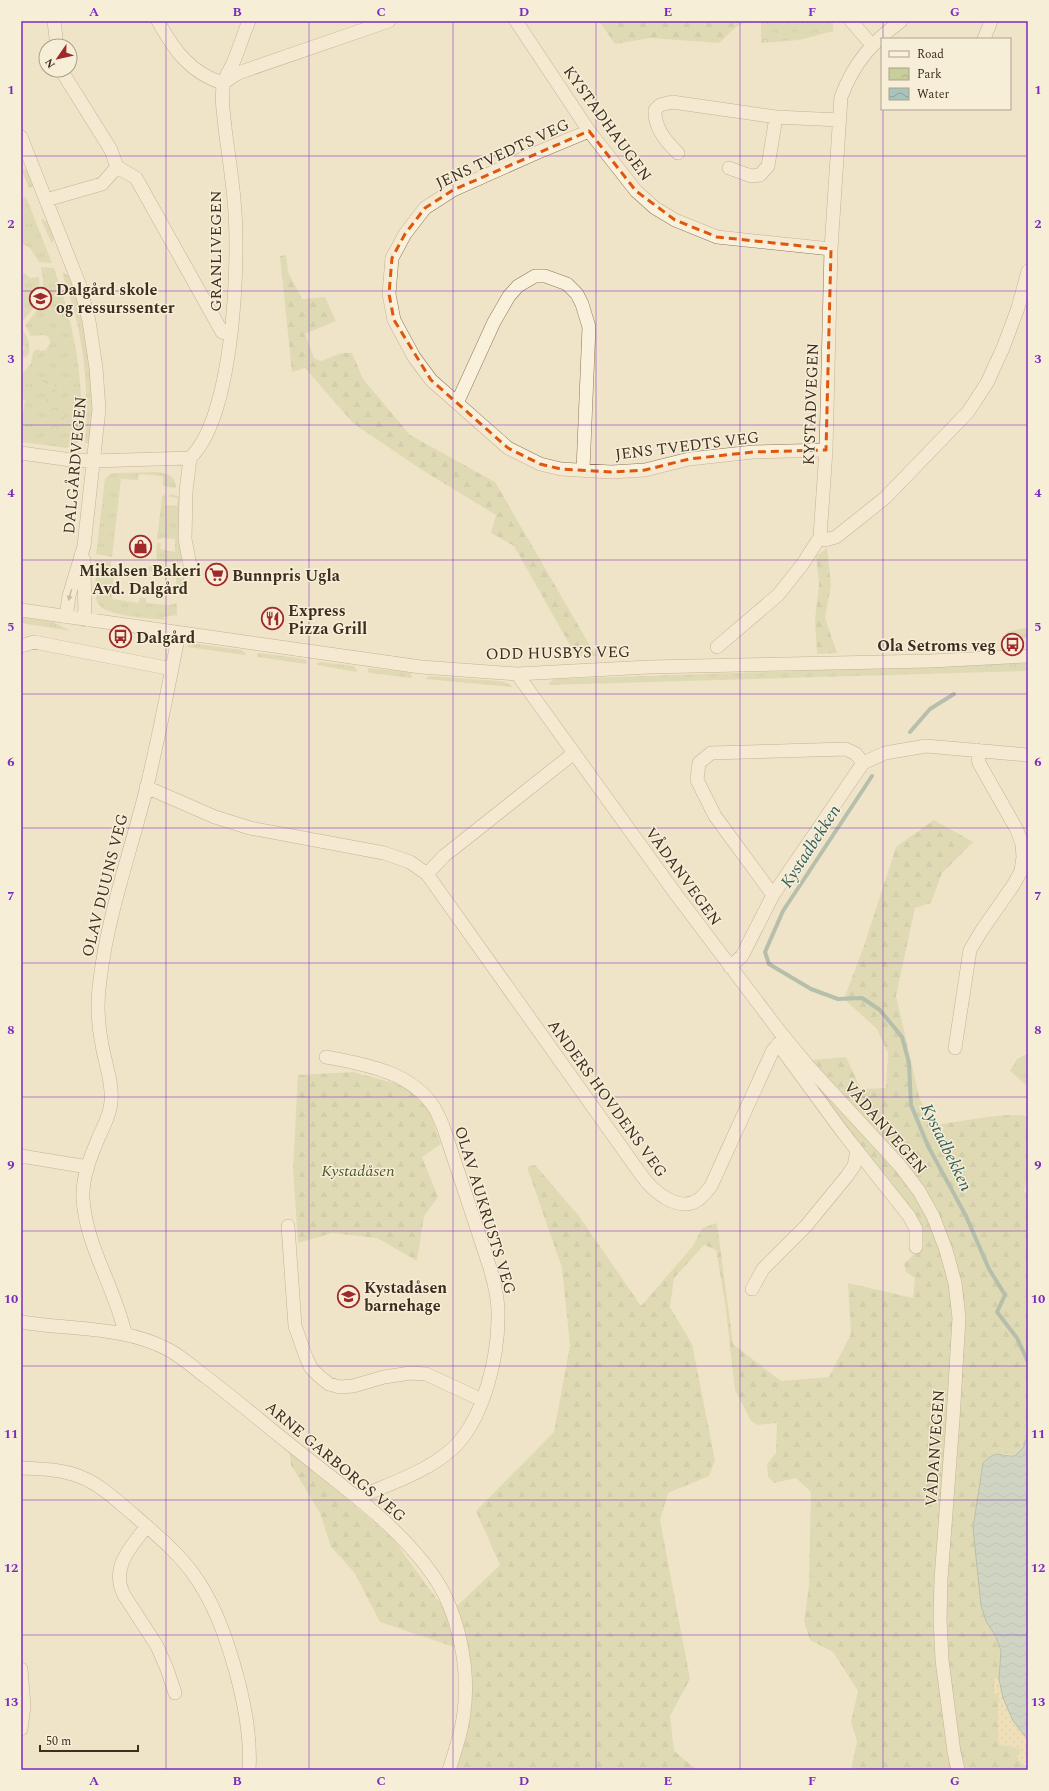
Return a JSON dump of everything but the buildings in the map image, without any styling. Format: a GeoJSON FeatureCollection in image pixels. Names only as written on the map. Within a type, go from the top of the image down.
{"type":"FeatureCollection","features":[{"type":"Feature","properties":{"kind":"street"},"geometry":{"type":"LineString","coordinates":[[54,21],[56,38]]}},
{"type":"Feature","properties":{"kind":"street"},"geometry":{"type":"LineString","coordinates":[[158,21],[174,49],[209,79],[223,83],[245,70],[389,21]]}},
{"type":"Feature","properties":{"kind":"street","name":"GRANLIVEGEN"},"geometry":{"type":"LineString","coordinates":[[190,458],[197,452],[206,438],[215,413],[224,377],[231,335],[236,286],[234,201],[222,106],[223,83],[249,21]]}},
{"type":"Feature","properties":{"kind":"street","name":"KYSTADHAUGEN"},"geometry":{"type":"LineString","coordinates":[[516,21],[590,132],[636,191],[655,208],[675,220],[717,237],[832,249]]}},
{"type":"Feature","properties":{"kind":"street"},"geometry":{"type":"LineString","coordinates":[[851,21],[872,45]]}},
{"type":"Feature","properties":{"kind":"street","name":"KYSTADVEGEN"},"geometry":{"type":"LineString","coordinates":[[717,647],[778,595],[802,565],[820,537],[826,450],[832,249],[841,97],[849,78],[872,45],[901,21]]}},
{"type":"Feature","properties":{"kind":"street"},"geometry":{"type":"LineString","coordinates":[[984,38],[991,21]]}},
{"type":"Feature","properties":{"kind":"street"},"geometry":{"type":"LineString","coordinates":[[66,78],[111,150],[117,167],[136,178],[222,332],[231,335]]}},
{"type":"Feature","properties":{"kind":"street"},"geometry":{"type":"LineString","coordinates":[[678,153],[671,146],[658,127],[655,117],[655,110],[660,105],[672,102],[776,117],[839,120]]}},
{"type":"Feature","properties":{"kind":"street"},"geometry":{"type":"LineString","coordinates":[[729,168],[751,176],[760,175],[768,166],[776,117]]}},
{"type":"Feature","properties":{"kind":"street","name":"JENS TVEDTS VEG"},"geometry":{"type":"LineString","coordinates":[[590,132],[536,153],[453,190],[425,208],[405,234],[392,258],[390,294],[394,320],[414,357],[431,380],[508,448],[522,456],[547,466],[561,469],[611,472],[645,470],[689,459],[753,452],[826,450]]}},
{"type":"Feature","properties":{"kind":"street","name":"DALGÅRDVEGEN"},"geometry":{"type":"LineString","coordinates":[[21,137],[80,286],[89,320],[96,368],[99,409],[84,546],[85,620]]}},
{"type":"Feature","properties":{"kind":"street"},"geometry":{"type":"LineString","coordinates":[[46,200],[102,184],[117,167]]}},
{"type":"Feature","properties":{"kind":"street"},"geometry":{"type":"LineString","coordinates":[[820,537],[825,540],[836,537],[880,502],[968,412],[988,383],[1003,348],[1018,308],[1028,271]]}},
{"type":"Feature","properties":{"kind":"street"},"geometry":{"type":"LineString","coordinates":[[457,403],[494,322],[513,291],[518,286],[535,276],[545,276],[567,284],[577,294],[582,304],[589,327],[583,470]]}},
{"type":"Feature","properties":{"kind":"street"},"geometry":{"type":"LineString","coordinates":[[21,453],[71,460],[93,461],[190,458],[186,492],[185,539],[190,565]]}},
{"type":"Feature","properties":{"kind":"street","name":"DALGÅRDVEGEN"},"geometry":{"type":"LineString","coordinates":[[66,617],[69,596],[84,546]]}},
{"type":"Feature","properties":{"kind":"street","name":"ODD HUSBYS VEG"},"geometry":{"type":"LineString","coordinates":[[21,610],[421,667],[517,674],[649,667],[1028,656]]}},
{"type":"Feature","properties":{"kind":"street","name":"OLAV DUUNS VEG"},"geometry":{"type":"LineString","coordinates":[[125,1333],[121,1316],[87,1224],[84,1184],[88,1167],[107,1120],[111,1098],[101,1042],[99,1003],[100,981],[107,937],[114,904],[146,787],[179,633]]}},
{"type":"Feature","properties":{"kind":"street"},"geometry":{"type":"LineString","coordinates":[[21,646],[34,642],[172,669]]}},
{"type":"Feature","properties":{"kind":"street","name":"VÅDANVEGEN"},"geometry":{"type":"LineString","coordinates":[[517,674],[730,967],[856,1151],[909,1216],[916,1229],[916,1247]]}},
{"type":"Feature","properties":{"kind":"street"},"geometry":{"type":"LineString","coordinates":[[730,967],[742,956],[773,896],[863,763],[885,753],[926,746],[1028,755]]}},
{"type":"Feature","properties":{"kind":"street"},"geometry":{"type":"LineString","coordinates":[[773,896],[715,816],[697,780],[699,763],[711,753],[846,749],[856,754],[863,763]]}},
{"type":"Feature","properties":{"kind":"street"},"geometry":{"type":"LineString","coordinates":[[955,1048],[970,950],[1014,884],[1021,871],[1023,857],[1022,844],[1017,830],[979,763],[977,750]]}},
{"type":"Feature","properties":{"kind":"street"},"geometry":{"type":"LineString","coordinates":[[427,874],[444,856],[574,753]]}},
{"type":"Feature","properties":{"kind":"street","name":"ANDERS HOVDENS VEG"},"geometry":{"type":"LineString","coordinates":[[146,787],[222,819],[250,828],[384,853],[410,862],[427,874],[642,1176],[662,1197],[674,1202],[691,1203],[698,1200],[711,1186],[773,1050],[782,1041]]}},
{"type":"Feature","properties":{"kind":"street","name":"VÅDANVEGEN"},"geometry":{"type":"LineString","coordinates":[[782,1041],[901,1167],[919,1191],[933,1216],[946,1250],[955,1283],[959,1318],[941,1579],[940,1619],[942,1660],[954,1752],[958,1770]]}},
{"type":"Feature","properties":{"kind":"street","name":"OLAV AUKRUSTS VEG"},"geometry":{"type":"LineString","coordinates":[[326,1057],[366,1064],[389,1073],[408,1083],[421,1093],[435,1108],[443,1126],[496,1289],[498,1311],[498,1337],[491,1371],[482,1400],[471,1424],[452,1449],[427,1466],[357,1498]]}},
{"type":"Feature","properties":{"kind":"street"},"geometry":{"type":"LineString","coordinates":[[752,1289],[763,1269],[806,1226],[847,1176],[854,1166],[856,1151]]}},
{"type":"Feature","properties":{"kind":"street"},"geometry":{"type":"LineString","coordinates":[[21,1156],[88,1167]]}},
{"type":"Feature","properties":{"kind":"street"},"geometry":{"type":"LineString","coordinates":[[288,1226],[295,1326],[311,1368],[319,1376],[329,1384],[340,1387],[353,1386],[384,1377],[411,1373],[426,1374],[482,1400]]}},
{"type":"Feature","properties":{"kind":"street","name":"ARNE GARBORGS VEG"},"geometry":{"type":"LineString","coordinates":[[21,1322],[125,1333],[169,1350],[230,1396],[357,1498],[405,1541],[424,1563],[440,1586],[455,1623],[464,1662],[465,1699],[463,1720],[449,1770]]}},
{"type":"Feature","properties":{"kind":"street"},"geometry":{"type":"LineString","coordinates":[[21,1468],[56,1470],[70,1473],[90,1481],[112,1496],[184,1561],[206,1592],[215,1610],[230,1650],[249,1736],[249,1770]]}},
{"type":"Feature","properties":{"kind":"street"},"geometry":{"type":"LineString","coordinates":[[147,1526],[122,1561],[119,1572],[120,1584],[124,1595],[162,1657],[175,1693]]}},
{"type":"Feature","properties":{"kind":"street"},"geometry":{"type":"LineString","coordinates":[[21,1669],[24,1706],[21,1729]]}},
{"type":"Feature","properties":{"kind":"highlighted area"},"geometry":{"type":"Polygon","coordinates":[[[589,131],[636,191],[675,220],[717,237],[831,249],[826,450],[753,452],[689,459],[645,470],[611,472],[561,469],[540,464],[508,448],[431,380],[394,320],[389,294],[392,258],[405,234],[425,208],[453,190],[589,131]]]}},
{"type":"Feature","properties":{"kind":"green space"},"geometry":{"type":"Polygon","coordinates":[[[599,21],[747,21],[736,27],[719,43],[651,38],[615,44],[599,21]]]}},
{"type":"Feature","properties":{"kind":"green space"},"geometry":{"type":"Polygon","coordinates":[[[761,21],[833,21],[833,31],[799,40],[761,43],[761,21]]]}},
{"type":"Feature","properties":{"kind":"green space"},"geometry":{"type":"Polygon","coordinates":[[[22,168],[28,171],[34,187],[29,188],[21,169],[22,168]]]}},
{"type":"Feature","properties":{"kind":"green space"},"geometry":{"type":"Polygon","coordinates":[[[26,197],[52,263],[39,262],[30,248],[21,243],[21,218],[23,213],[21,200],[26,197]]]}},
{"type":"Feature","properties":{"kind":"green space"},"geometry":{"type":"Polygon","coordinates":[[[42,219],[48,222],[54,237],[52,244],[41,220],[42,219]]]}},
{"type":"Feature","properties":{"kind":"green space"},"geometry":{"type":"Polygon","coordinates":[[[286,255],[288,272],[302,299],[325,297],[336,321],[305,334],[314,358],[321,361],[341,353],[352,353],[363,379],[410,435],[495,482],[596,656],[576,656],[514,546],[491,533],[496,515],[419,468],[353,423],[305,368],[292,372],[280,256],[286,255]]]}},
{"type":"Feature","properties":{"kind":"green space","name":"Dalgård skole og ressurssenter"},"geometry":{"type":"Polygon","coordinates":[[[41,267],[54,268],[71,324],[78,361],[81,400],[81,432],[77,443],[67,448],[21,442],[21,424],[25,400],[21,399],[21,375],[31,363],[33,352],[37,349],[41,351],[46,350],[50,343],[49,338],[45,335],[31,336],[25,325],[36,311],[43,296],[41,267]]]}},
{"type":"Feature","properties":{"kind":"green space"},"geometry":{"type":"Polygon","coordinates":[[[63,272],[70,277],[76,294],[90,359],[94,403],[90,441],[88,444],[85,442],[87,409],[81,343],[74,310],[64,280],[63,272]]]}},
{"type":"Feature","properties":{"kind":"green space"},"geometry":{"type":"Polygon","coordinates":[[[24,273],[30,278],[21,285],[21,276],[24,273]]]}},
{"type":"Feature","properties":{"kind":"green space"},"geometry":{"type":"Polygon","coordinates":[[[39,277],[39,290],[36,302],[30,313],[21,322],[21,285],[30,278],[39,277]]]}},
{"type":"Feature","properties":{"kind":"green space"},"geometry":{"type":"Polygon","coordinates":[[[21,328],[29,343],[29,353],[26,357],[21,356],[21,352],[25,347],[21,344],[21,328]]]}},
{"type":"Feature","properties":{"kind":"green space"},"geometry":{"type":"Polygon","coordinates":[[[52,375],[68,426],[62,433],[54,435],[51,432],[42,377],[52,375]]]}},
{"type":"Feature","properties":{"kind":"green space"},"geometry":{"type":"Polygon","coordinates":[[[158,472],[171,476],[175,481],[176,488],[163,486],[163,476],[139,474],[138,480],[121,479],[112,557],[96,554],[105,479],[111,474],[116,473],[158,472]]]}},
{"type":"Feature","properties":{"kind":"green space"},"geometry":{"type":"Polygon","coordinates":[[[166,494],[165,505],[177,506],[178,498],[169,497],[170,494],[181,497],[181,563],[159,561],[156,558],[157,543],[161,543],[160,549],[175,552],[175,539],[157,539],[162,497],[166,494]]]}},
{"type":"Feature","properties":{"kind":"green space"},"geometry":{"type":"Polygon","coordinates":[[[827,548],[831,585],[825,618],[837,653],[817,654],[815,620],[819,584],[816,556],[827,548]]]}},
{"type":"Feature","properties":{"kind":"green space"},"geometry":{"type":"Polygon","coordinates":[[[95,560],[111,561],[111,570],[114,571],[112,599],[139,603],[140,597],[146,598],[146,603],[169,605],[177,603],[177,615],[164,617],[164,620],[121,615],[101,607],[96,599],[95,560]]]}},
{"type":"Feature","properties":{"kind":"green space"},"geometry":{"type":"Polygon","coordinates":[[[149,566],[174,568],[173,573],[168,572],[168,574],[149,571],[149,566]]]}},
{"type":"Feature","properties":{"kind":"green space"},"geometry":{"type":"Polygon","coordinates":[[[176,569],[185,570],[184,585],[176,585],[176,569]]]}},
{"type":"Feature","properties":{"kind":"green space"},"geometry":{"type":"Polygon","coordinates":[[[21,617],[53,622],[71,631],[21,623],[21,617]]]}},
{"type":"Feature","properties":{"kind":"green space"},"geometry":{"type":"Polygon","coordinates":[[[1028,627],[1028,638],[1005,639],[1002,637],[1008,632],[1028,627]]]}},
{"type":"Feature","properties":{"kind":"green space"},"geometry":{"type":"Polygon","coordinates":[[[190,643],[242,650],[246,654],[187,647],[190,643]]]}},
{"type":"Feature","properties":{"kind":"green space"},"geometry":{"type":"Polygon","coordinates":[[[260,653],[304,659],[307,661],[306,664],[258,657],[257,654],[260,653]]]}},
{"type":"Feature","properties":{"kind":"green space"},"geometry":{"type":"Polygon","coordinates":[[[320,662],[354,666],[357,670],[356,672],[317,664],[320,662]]]}},
{"type":"Feature","properties":{"kind":"green space"},"geometry":{"type":"Polygon","coordinates":[[[1028,663],[1028,671],[548,685],[553,679],[1028,663]]]}},
{"type":"Feature","properties":{"kind":"green space"},"geometry":{"type":"Polygon","coordinates":[[[368,668],[408,672],[411,674],[412,678],[370,673],[368,672],[368,668]]]}},
{"type":"Feature","properties":{"kind":"green space"},"geometry":{"type":"Polygon","coordinates":[[[429,676],[500,681],[513,687],[425,679],[429,676]]]}},
{"type":"Feature","properties":{"kind":"green space"},"geometry":{"type":"Polygon","coordinates":[[[934,820],[973,842],[942,873],[931,903],[915,908],[896,996],[920,1100],[935,1125],[998,1116],[1021,1115],[1028,1117],[1028,1177],[1024,1191],[1028,1193],[1028,1438],[1022,1450],[1015,1456],[1003,1453],[983,1463],[973,1528],[981,1605],[986,1621],[996,1637],[1001,1651],[999,1679],[994,1679],[994,1693],[998,1695],[1000,1700],[1001,1745],[1019,1748],[1021,1752],[1020,1762],[1028,1766],[1028,1770],[852,1770],[857,1741],[851,1722],[858,1691],[833,1652],[810,1640],[804,1621],[809,1586],[811,1492],[796,1478],[774,1483],[768,1477],[767,1464],[776,1453],[777,1423],[758,1425],[751,1421],[735,1390],[725,1302],[716,1250],[704,1245],[674,1278],[670,1307],[692,1344],[715,1460],[709,1476],[668,1493],[660,1520],[690,1679],[670,1716],[674,1751],[697,1770],[454,1770],[471,1715],[469,1652],[380,1622],[354,1572],[331,1547],[320,1513],[291,1465],[289,1448],[393,1539],[439,1602],[458,1605],[500,1565],[476,1511],[554,1432],[570,1345],[562,1268],[527,1167],[535,1165],[579,1216],[641,1306],[693,1246],[702,1228],[717,1223],[733,1344],[781,1381],[829,1377],[851,1334],[848,1283],[913,1298],[915,1278],[906,1272],[904,1264],[916,1252],[917,1221],[798,1066],[812,1060],[846,1057],[861,1089],[886,1088],[888,1053],[877,1029],[844,999],[864,946],[896,847],[934,820]]]}},
{"type":"Feature","properties":{"kind":"green space"},"geometry":{"type":"Polygon","coordinates":[[[1028,1054],[1028,1087],[1010,1071],[1017,1059],[1028,1054]]]}},
{"type":"Feature","properties":{"kind":"green space","name":"Kystadåsen"},"geometry":{"type":"Polygon","coordinates":[[[353,1072],[405,1086],[429,1111],[441,1144],[422,1157],[438,1197],[424,1216],[417,1261],[377,1238],[332,1233],[298,1243],[293,1168],[298,1075],[353,1072]]]}},
{"type":"Feature","properties":{"kind":"sand"},"geometry":{"type":"Polygon","coordinates":[[[994,1678],[999,1679],[1006,1706],[1013,1721],[1028,1740],[1028,1764],[1020,1762],[1017,1755],[1021,1752],[1019,1748],[1001,1745],[998,1743],[998,1704],[1000,1700],[998,1695],[994,1693],[994,1678]]]}},
{"type":"Feature","properties":{"kind":"water"},"geometry":{"type":"Polygon","coordinates":[[[1027,1438],[1028,1740],[1013,1721],[1003,1698],[999,1679],[1001,1651],[996,1637],[986,1621],[981,1605],[973,1528],[983,1463],[988,1458],[996,1454],[1015,1456],[1024,1447],[1024,1443],[1027,1438]]]}},
{"type":"Feature","properties":{"kind":"waterway","name":"Kystadbekken"},"geometry":{"type":"LineString","coordinates":[[910,732],[930,709],[954,694]]}},
{"type":"Feature","properties":{"kind":"waterway","name":"Kystadbekken"},"geometry":{"type":"LineString","coordinates":[[872,776],[783,911],[765,952],[769,964],[811,989],[838,999],[862,998],[880,1010],[902,1037],[909,1063],[911,1105],[928,1146],[966,1216],[989,1269],[1005,1295],[997,1312],[1017,1338],[1028,1362]]}},
{"type":"Feature","properties":{"kind":"place","name":"Dalgård skole og ressurssenter"},"geometry":{"type":"Point","coordinates":[41,298]}},
{"type":"Feature","properties":{"kind":"place","name":"Mikalsen Bakeri Avd. Dalgård"},"geometry":{"type":"Point","coordinates":[140,546]}},
{"type":"Feature","properties":{"kind":"place","name":"Bunnpris Ugla"},"geometry":{"type":"Point","coordinates":[217,575]}},
{"type":"Feature","properties":{"kind":"place","name":"Express Pizza Grill"},"geometry":{"type":"Point","coordinates":[272,619]}},
{"type":"Feature","properties":{"kind":"place","name":"Dalgård"},"geometry":{"type":"Point","coordinates":[121,637]}},
{"type":"Feature","properties":{"kind":"place","name":"Ola Setroms veg"},"geometry":{"type":"Point","coordinates":[1012,645]}},
{"type":"Feature","properties":{"kind":"place","name":"Kystadåsen barnehage"},"geometry":{"type":"Point","coordinates":[348,1296]}}]}
